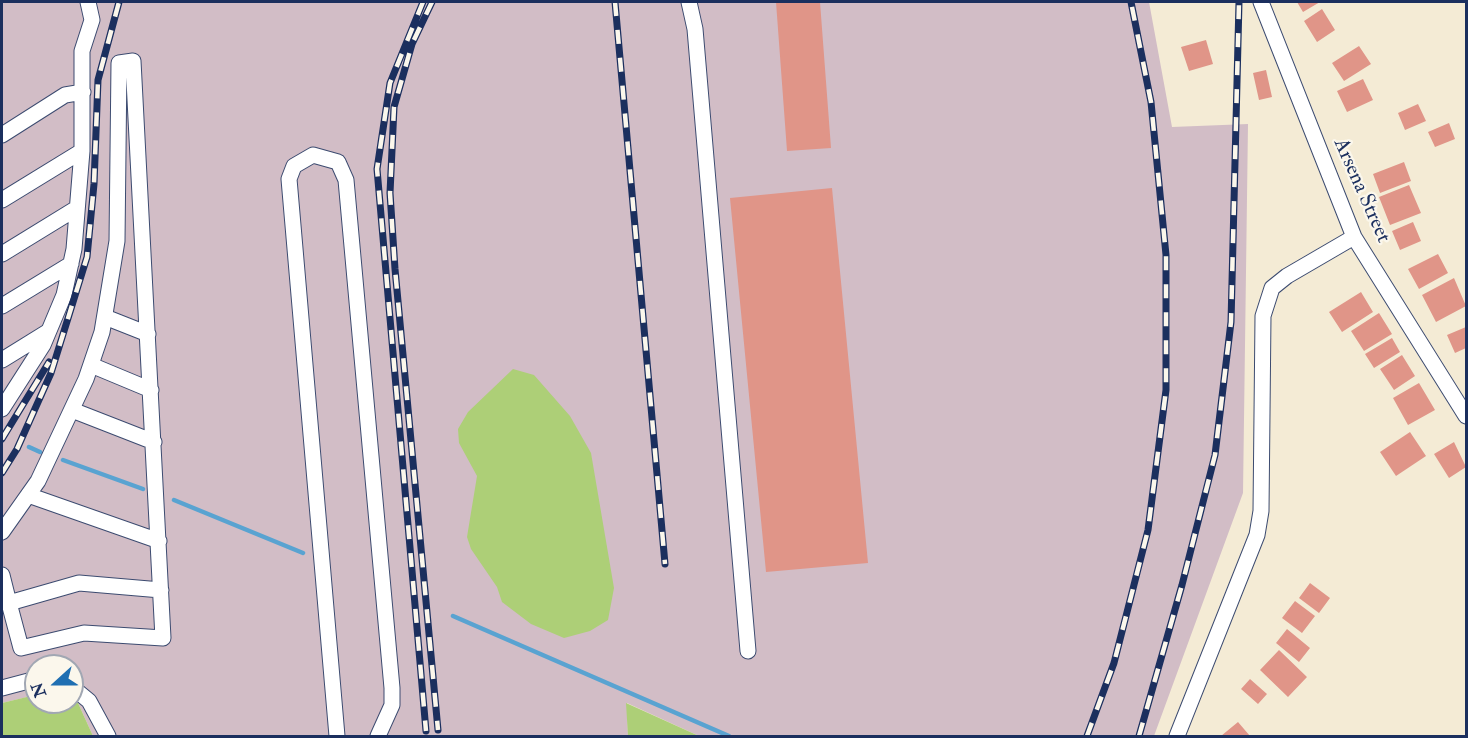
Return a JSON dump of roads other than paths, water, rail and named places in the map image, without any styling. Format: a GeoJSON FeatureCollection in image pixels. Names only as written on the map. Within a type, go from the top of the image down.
{"type":"FeatureCollection","features":[{"type":"Feature","properties":{"kind":"street"},"geometry":{"type":"LineString","coordinates":[[2,409],[44,345],[64,295],[71,264],[82,151],[84,92],[82,51],[92,20],[88,2]]}},
{"type":"Feature","properties":{"kind":"street"},"geometry":{"type":"LineString","coordinates":[[689,2],[694,28],[748,651]]}},
{"type":"Feature","properties":{"kind":"street","name":"Arsena Street"},"geometry":{"type":"LineString","coordinates":[[1261,2],[1354,237],[1467,416]]}},
{"type":"Feature","properties":{"kind":"street"},"geometry":{"type":"LineString","coordinates":[[2,532],[38,482],[91,365],[105,317],[117,241],[120,63],[133,61],[163,638],[84,633],[21,648],[2,575]]}},
{"type":"Feature","properties":{"kind":"street"},"geometry":{"type":"LineString","coordinates":[[2,135],[65,95],[84,92]]}},
{"type":"Feature","properties":{"kind":"street"},"geometry":{"type":"LineString","coordinates":[[2,200],[82,151]]}},
{"type":"Feature","properties":{"kind":"street"},"geometry":{"type":"LineString","coordinates":[[338,736],[290,178],[294,166],[313,155],[338,162],[346,180],[392,688],[392,705],[378,736]]}},
{"type":"Feature","properties":{"kind":"street"},"geometry":{"type":"LineString","coordinates":[[2,254],[77,208]]}},
{"type":"Feature","properties":{"kind":"street"},"geometry":{"type":"LineString","coordinates":[[1177,736],[1257,535],[1261,511],[1263,316],[1272,288],[1287,276],[1354,237]]}},
{"type":"Feature","properties":{"kind":"street"},"geometry":{"type":"LineString","coordinates":[[2,306],[71,264]]}},
{"type":"Feature","properties":{"kind":"street"},"geometry":{"type":"LineString","coordinates":[[105,317],[148,334]]}},
{"type":"Feature","properties":{"kind":"street"},"geometry":{"type":"LineString","coordinates":[[2,360],[49,332]]}},
{"type":"Feature","properties":{"kind":"street"},"geometry":{"type":"LineString","coordinates":[[91,365],[151,390]]}},
{"type":"Feature","properties":{"kind":"street"},"geometry":{"type":"LineString","coordinates":[[72,410],[154,442]]}},
{"type":"Feature","properties":{"kind":"street"},"geometry":{"type":"LineString","coordinates":[[28,495],[159,541]]}},
{"type":"Feature","properties":{"kind":"street"},"geometry":{"type":"LineString","coordinates":[[9,603],[79,583],[161,590]]}},
{"type":"Feature","properties":{"kind":"street"},"geometry":{"type":"LineString","coordinates":[[2,688],[24,683]]}},
{"type":"Feature","properties":{"kind":"street"},"geometry":{"type":"LineString","coordinates":[[84,697],[89,701],[108,736]]}},
{"type":"Feature","properties":{"kind":"waterway"},"geometry":{"type":"LineString","coordinates":[[29,447],[40,452]]}},
{"type":"Feature","properties":{"kind":"waterway"},"geometry":{"type":"LineString","coordinates":[[63,460],[143,489]]}},
{"type":"Feature","properties":{"kind":"waterway"},"geometry":{"type":"LineString","coordinates":[[174,500],[303,553]]}},
{"type":"Feature","properties":{"kind":"waterway"},"geometry":{"type":"LineString","coordinates":[[453,616],[729,736]]}},
{"type":"Feature","properties":{"kind":"railway"},"geometry":{"type":"LineString","coordinates":[[2,473],[17,449],[51,373],[87,257],[94,184],[98,80],[119,2]]}},
{"type":"Feature","properties":{"kind":"railway"},"geometry":{"type":"LineString","coordinates":[[423,2],[390,83],[377,169],[426,731]]}},
{"type":"Feature","properties":{"kind":"railway"},"geometry":{"type":"LineString","coordinates":[[432,2],[412,44],[394,107],[390,193],[438,730]]}},
{"type":"Feature","properties":{"kind":"railway"},"geometry":{"type":"LineString","coordinates":[[615,2],[665,564]]}},
{"type":"Feature","properties":{"kind":"railway"},"geometry":{"type":"LineString","coordinates":[[1087,736],[1114,663],[1148,530],[1166,390],[1166,255],[1151,102],[1131,2]]}},
{"type":"Feature","properties":{"kind":"railway"},"geometry":{"type":"LineString","coordinates":[[1139,736],[1182,585],[1215,455],[1231,322],[1239,2]]}},
{"type":"Feature","properties":{"kind":"railway"},"geometry":{"type":"LineString","coordinates":[[2,439],[49,362]]}}]}
